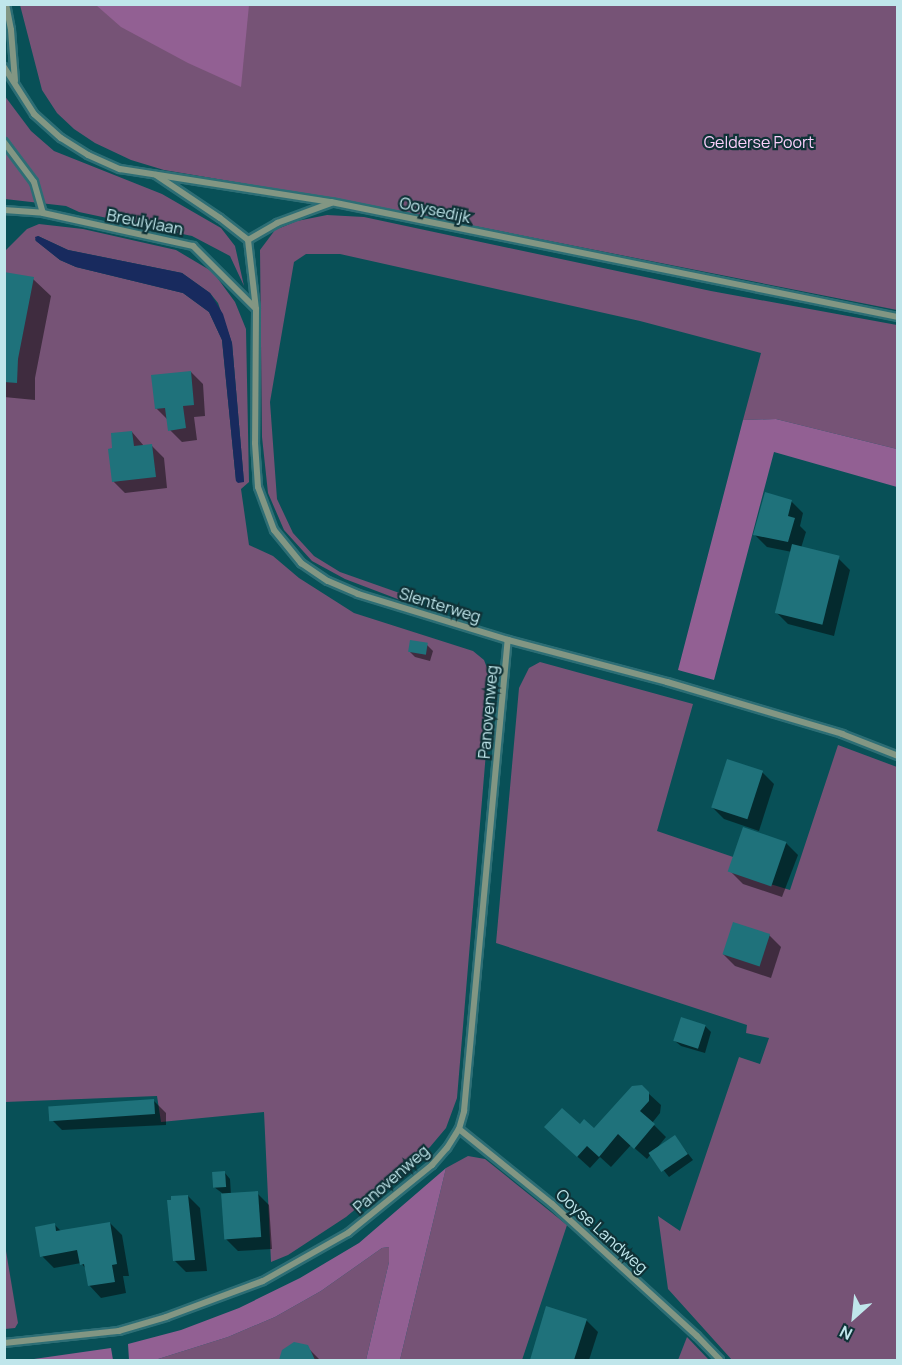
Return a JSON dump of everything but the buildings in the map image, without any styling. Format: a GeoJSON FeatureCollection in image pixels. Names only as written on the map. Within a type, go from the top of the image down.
{"type":"FeatureCollection","features":[{"type":"Feature","properties":{"kind":"street"},"geometry":{"type":"LineString","coordinates":[[6,4],[11,30],[15,83]]}},
{"type":"Feature","properties":{"kind":"street","name":"Ooysedijk"},"geometry":{"type":"LineString","coordinates":[[4,67],[34,114],[61,138],[88,155],[120,169],[331,202],[897,317]]}},
{"type":"Feature","properties":{"kind":"street"},"geometry":{"type":"LineString","coordinates":[[4,142],[34,182],[43,213]]}},
{"type":"Feature","properties":{"kind":"street"},"geometry":{"type":"LineString","coordinates":[[156,175],[248,240],[277,223],[331,202]]}},
{"type":"Feature","properties":{"kind":"street","name":"Breulylaan"},"geometry":{"type":"LineString","coordinates":[[4,210],[43,213],[193,246],[256,309]]}},
{"type":"Feature","properties":{"kind":"street","name":"Slenterweg"},"geometry":{"type":"LineString","coordinates":[[248,240],[256,309],[255,443],[258,487],[274,530],[285,546],[302,563],[338,586],[508,640],[667,682],[842,734],[897,756]]}},
{"type":"Feature","properties":{"kind":"street","name":"Panovenweg"},"geometry":{"type":"LineString","coordinates":[[4,1343],[119,1331],[166,1317],[263,1281],[348,1233],[432,1165],[459,1129],[464,1111],[508,640]]}},
{"type":"Feature","properties":{"kind":"street","name":"Ooyse Landweg"},"geometry":{"type":"LineString","coordinates":[[459,1129],[552,1204],[697,1336],[720,1360]]}},
{"type":"Feature","properties":{"kind":"green space","name":"Gelderse Poort"},"geometry":{"type":"Polygon","coordinates":[[[20,5],[897,5],[897,310],[354,202],[164,170],[131,160],[95,143],[74,129],[57,113],[42,90],[20,5]]]}},
{"type":"Feature","properties":{"kind":"green space"},"geometry":{"type":"Polygon","coordinates":[[[4,95],[31,131],[54,151],[162,194],[221,228],[235,246],[244,286],[230,256],[192,236],[79,212],[66,206],[5,199],[4,95]]]}},
{"type":"Feature","properties":{"kind":"green space"},"geometry":{"type":"Polygon","coordinates":[[[327,215],[364,217],[711,291],[897,325],[897,449],[776,419],[743,420],[761,353],[640,321],[340,254],[306,254],[294,262],[270,402],[277,499],[293,533],[314,556],[340,572],[408,596],[408,603],[345,579],[312,561],[284,530],[268,493],[262,437],[260,250],[275,230],[297,221],[327,215]]]}},
{"type":"Feature","properties":{"kind":"green space"},"geometry":{"type":"Polygon","coordinates":[[[39,224],[83,229],[176,250],[213,272],[235,302],[246,329],[249,482],[241,489],[249,545],[273,556],[299,578],[354,613],[473,651],[484,660],[492,681],[457,1098],[446,1128],[430,1147],[346,1217],[288,1255],[271,1262],[264,1112],[161,1122],[157,1096],[5,1102],[4,252],[27,229],[39,224]],[[38,236],[35,240],[60,260],[76,267],[183,293],[209,312],[222,340],[236,481],[244,482],[232,343],[218,303],[210,293],[182,273],[68,250],[38,236]]]}},
{"type":"Feature","properties":{"kind":"green space"},"geometry":{"type":"Polygon","coordinates":[[[540,662],[693,704],[657,831],[739,859],[734,873],[790,890],[838,745],[897,767],[897,1360],[732,1360],[668,1289],[658,1216],[680,1231],[739,1057],[760,1064],[769,1038],[746,1033],[747,1025],[496,943],[519,688],[529,668],[540,662]]]}},
{"type":"Feature","properties":{"kind":"green space"},"geometry":{"type":"Polygon","coordinates":[[[468,1156],[485,1159],[567,1225],[522,1360],[400,1360],[446,1168],[468,1156]]]}},
{"type":"Feature","properties":{"kind":"green space"},"geometry":{"type":"Polygon","coordinates":[[[4,1239],[18,1323],[15,1328],[5,1329],[4,1239]]]}},
{"type":"Feature","properties":{"kind":"green space"},"geometry":{"type":"Polygon","coordinates":[[[389,1247],[389,1262],[366,1360],[155,1360],[228,1337],[275,1317],[321,1291],[382,1248],[389,1247]]]}},
{"type":"Feature","properties":{"kind":"green space"},"geometry":{"type":"Polygon","coordinates":[[[687,1337],[709,1360],[678,1360],[687,1337]]]}},
{"type":"Feature","properties":{"kind":"shaded area"},"geometry":{"type":"Polygon","coordinates":[[[96,5],[249,5],[241,87],[188,63],[121,27],[96,5]]]}},
{"type":"Feature","properties":{"kind":"shaded area"},"geometry":{"type":"Polygon","coordinates":[[[776,419],[897,449],[897,487],[774,452],[714,680],[678,670],[743,420],[776,419]]]}},
{"type":"Feature","properties":{"kind":"shaded area"},"geometry":{"type":"Polygon","coordinates":[[[446,1168],[400,1360],[366,1360],[389,1262],[389,1247],[382,1248],[321,1291],[275,1317],[228,1337],[155,1360],[129,1360],[128,1344],[181,1330],[239,1308],[300,1278],[359,1243],[446,1168]]]}},
{"type":"Feature","properties":{"kind":"shaded area"},"geometry":{"type":"Polygon","coordinates":[[[111,1348],[113,1360],[27,1360],[111,1348]]]}},
{"type":"Feature","properties":{"kind":"water"},"geometry":{"type":"Polygon","coordinates":[[[38,236],[68,250],[182,273],[210,293],[223,314],[232,343],[244,482],[236,481],[222,340],[209,312],[183,293],[76,267],[60,260],[36,241],[35,237],[38,236]]]}}]}
